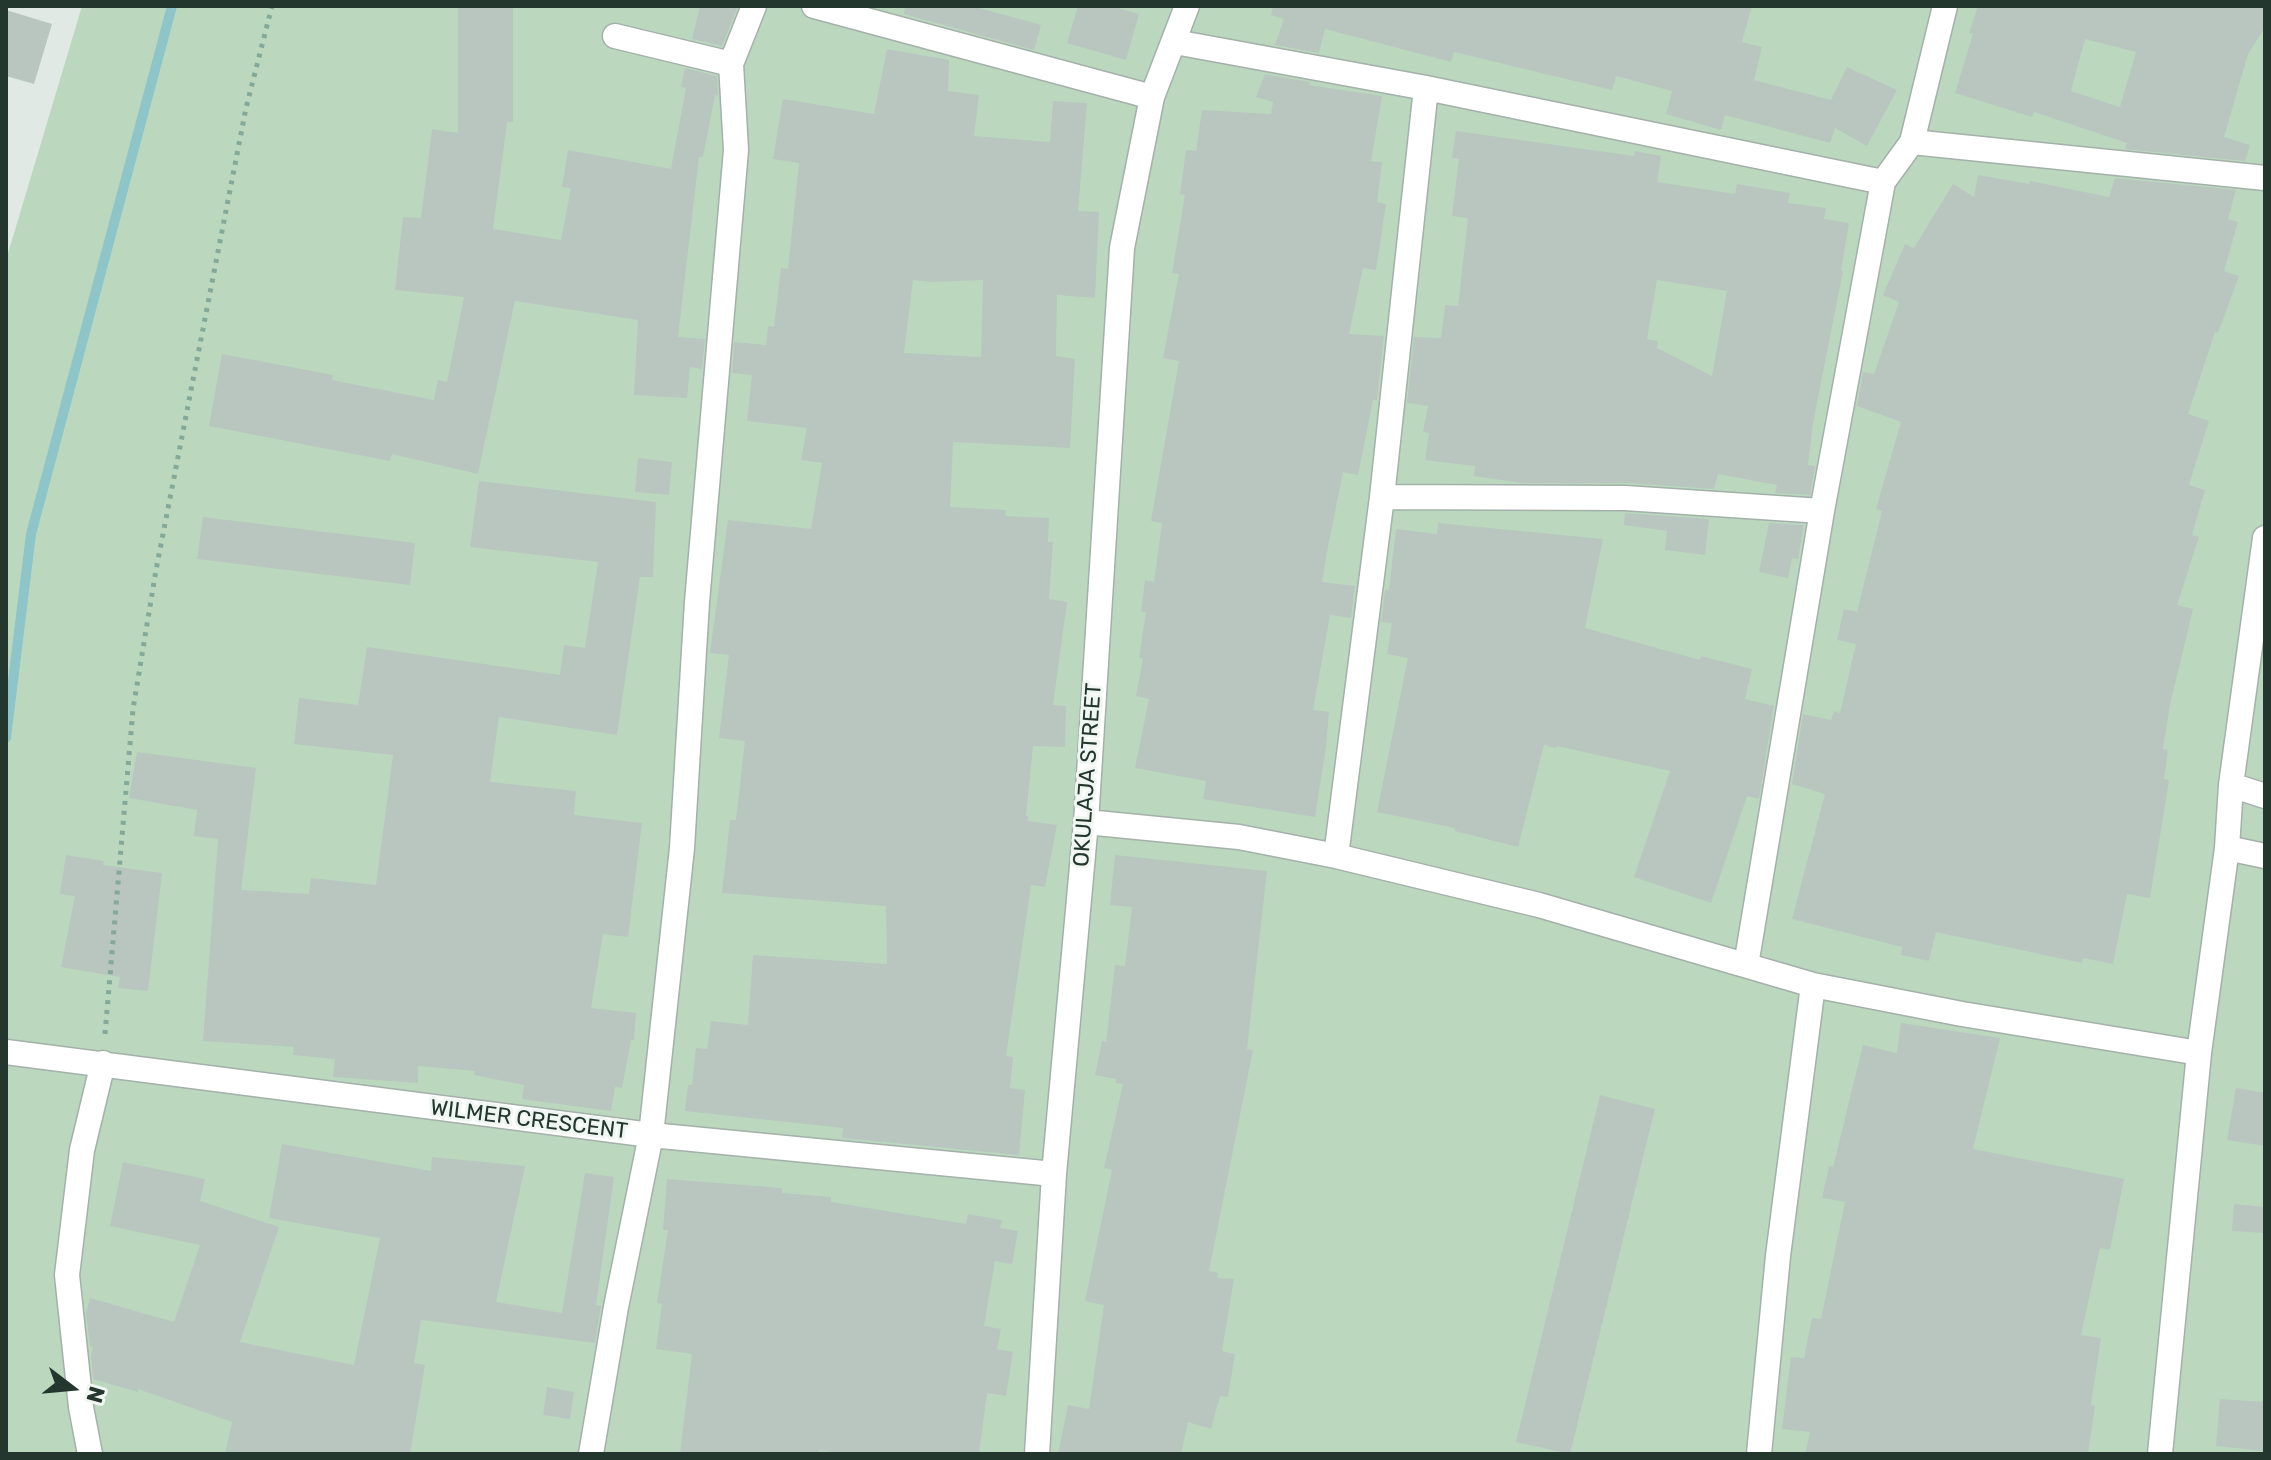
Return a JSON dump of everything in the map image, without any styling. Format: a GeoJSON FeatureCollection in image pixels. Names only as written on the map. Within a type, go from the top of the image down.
{"type":"FeatureCollection","features":[{"type":"Feature","properties":{"kind":"street"},"geometry":{"type":"LineString","coordinates":[[591,1454],[616,1307],[651,1135],[682,848],[697,602],[736,150],[731,64],[754,6]]}},
{"type":"Feature","properties":{"kind":"street"},"geometry":{"type":"LineString","coordinates":[[814,6],[1152,97]]}},
{"type":"Feature","properties":{"kind":"street","name":"OKULAJA STREET"},"geometry":{"type":"LineString","coordinates":[[1037,1454],[1054,1174],[1086,822],[1122,248],[1152,97],[1187,6]]}},
{"type":"Feature","properties":{"kind":"street"},"geometry":{"type":"LineString","coordinates":[[1746,965],[1822,511],[1883,182],[1912,142],[1945,6]]}},
{"type":"Feature","properties":{"kind":"street"},"geometry":{"type":"LineString","coordinates":[[615,36],[731,64]]}},
{"type":"Feature","properties":{"kind":"street"},"geometry":{"type":"LineString","coordinates":[[1175,42],[1426,88],[1883,182]]}},
{"type":"Feature","properties":{"kind":"street"},"geometry":{"type":"LineString","coordinates":[[1336,856],[1382,497],[1426,88]]}},
{"type":"Feature","properties":{"kind":"street"},"geometry":{"type":"LineString","coordinates":[[1912,142],[2265,178]]}},
{"type":"Feature","properties":{"kind":"street"},"geometry":{"type":"LineString","coordinates":[[1382,497],[1625,498],[1822,511]]}},
{"type":"Feature","properties":{"kind":"street"},"geometry":{"type":"LineString","coordinates":[[2160,1454],[2199,1053],[2265,538]]}},
{"type":"Feature","properties":{"kind":"street"},"geometry":{"type":"LineString","coordinates":[[2231,785],[2265,796]]}},
{"type":"Feature","properties":{"kind":"street"},"geometry":{"type":"LineString","coordinates":[[1086,822],[1239,837],[1336,856],[1539,905],[1813,985],[1962,1014],[2199,1053]]}},
{"type":"Feature","properties":{"kind":"street"},"geometry":{"type":"LineString","coordinates":[[2227,848],[2265,856]]}},
{"type":"Feature","properties":{"kind":"street"},"geometry":{"type":"LineString","coordinates":[[1759,1454],[1778,1256],[1813,985]]}},
{"type":"Feature","properties":{"kind":"street","name":"WILMER CRESCENT"},"geometry":{"type":"LineString","coordinates":[[6,1052],[651,1135],[1054,1174]]}},
{"type":"Feature","properties":{"kind":"street"},"geometry":{"type":"LineString","coordinates":[[90,1454],[81,1407],[67,1275],[95,1063]]}},
{"type":"Feature","properties":{"kind":"path"},"geometry":{"type":"LineString","coordinates":[[95,1063],[133,709],[240,139],[272,6]]}},
{"type":"Feature","properties":{"kind":"green space"},"geometry":{"type":"Polygon","coordinates":[[[82,6],[2265,6],[2265,1454],[6,1454],[6,260],[82,6]]]}},
{"type":"Feature","properties":{"kind":"building"},"geometry":{"type":"Polygon","coordinates":[[[458,6],[513,6],[513,122],[507,122],[493,229],[561,240],[571,188],[562,187],[568,150],[671,169],[686,88],[681,87],[685,68],[717,76],[718,96],[715,95],[703,157],[699,157],[678,337],[705,339],[702,369],[690,367],[687,398],[634,395],[638,320],[515,301],[478,474],[392,454],[390,461],[209,426],[222,354],[333,375],[332,380],[434,400],[438,380],[447,382],[464,297],[395,290],[403,217],[421,218],[432,129],[458,133],[458,6]]]}},
{"type":"Feature","properties":{"kind":"building"},"geometry":{"type":"Polygon","coordinates":[[[700,6],[738,6],[722,46],[692,39],[700,6]]]}},
{"type":"Feature","properties":{"kind":"building"},"geometry":{"type":"Polygon","coordinates":[[[905,6],[972,6],[1041,25],[1034,50],[904,14],[905,6]]]}},
{"type":"Feature","properties":{"kind":"building"},"geometry":{"type":"Polygon","coordinates":[[[1078,6],[1111,6],[1139,14],[1126,60],[1067,43],[1078,6]]]}},
{"type":"Feature","properties":{"kind":"building"},"geometry":{"type":"Polygon","coordinates":[[[1273,6],[1752,6],[1742,42],[1762,47],[1754,80],[1831,100],[1847,67],[1897,90],[1867,146],[1835,128],[1830,143],[1725,115],[1721,130],[1666,114],[1672,91],[1616,76],[1612,90],[1454,52],[1451,62],[1325,29],[1319,53],[1275,45],[1284,19],[1271,15],[1273,6]]]}},
{"type":"Feature","properties":{"kind":"building"},"geometry":{"type":"Polygon","coordinates":[[[1978,6],[2265,6],[2265,27],[2248,54],[2224,137],[2250,145],[2245,161],[2125,149],[2127,143],[2034,112],[2032,117],[1955,93],[1973,34],[1969,33],[1978,6]],[[2085,39],[2071,91],[2120,107],[2136,52],[2085,39]]]}},
{"type":"Feature","properties":{"kind":"building"},"geometry":{"type":"Polygon","coordinates":[[[6,10],[52,24],[34,84],[6,76],[6,10]]]}},
{"type":"Feature","properties":{"kind":"building"},"geometry":{"type":"Polygon","coordinates":[[[887,49],[949,60],[948,91],[979,95],[974,136],[1050,142],[1053,101],[1087,103],[1078,211],[1099,212],[1095,298],[1057,295],[1056,356],[1075,359],[1070,448],[953,442],[950,507],[1006,510],[1005,516],[1049,518],[1048,542],[1053,542],[1049,599],[1067,602],[1053,705],[1066,706],[1065,747],[1033,746],[1026,816],[1028,821],[1057,825],[1045,887],[1031,885],[1006,1056],[1013,1057],[1010,1088],[1025,1090],[1019,1155],[842,1138],[843,1128],[685,1111],[688,1085],[692,1085],[696,1048],[707,1049],[711,1021],[748,1025],[753,955],[887,964],[886,906],[722,893],[730,820],[736,820],[745,741],[719,738],[729,655],[710,653],[728,520],[811,529],[822,463],[801,460],[807,428],[747,421],[752,375],[732,373],[734,342],[766,345],[768,326],[774,327],[781,268],[788,269],[799,163],[773,159],[783,99],[874,114],[887,49]],[[913,280],[904,353],[981,357],[983,280],[913,280]]]}},
{"type":"Feature","properties":{"kind":"building"},"geometry":{"type":"Polygon","coordinates":[[[1265,74],[1310,82],[1309,85],[1382,96],[1371,161],[1382,162],[1377,202],[1386,204],[1376,270],[1363,268],[1349,334],[1384,336],[1377,400],[1373,400],[1358,475],[1343,472],[1322,582],[1355,586],[1351,618],[1330,615],[1313,710],[1329,712],[1315,817],[1203,799],[1206,781],[1135,768],[1149,699],[1136,696],[1143,658],[1139,658],[1146,612],[1141,612],[1145,580],[1154,582],[1162,523],[1151,521],[1179,361],[1163,358],[1179,274],[1172,273],[1185,195],[1180,194],[1186,150],[1196,151],[1202,110],[1271,114],[1273,102],[1256,97],[1265,74]]]}},
{"type":"Feature","properties":{"kind":"building"},"geometry":{"type":"Polygon","coordinates":[[[1456,131],[1634,156],[1635,151],[1661,156],[1657,182],[1735,194],[1737,184],[1790,193],[1788,203],[1826,208],[1824,219],[1849,223],[1843,271],[1813,423],[1808,465],[1815,466],[1810,495],[1775,493],[1777,485],[1718,474],[1714,489],[1626,483],[1521,483],[1474,476],[1475,466],[1425,460],[1429,433],[1423,432],[1428,406],[1407,403],[1414,337],[1441,338],[1445,305],[1458,306],[1468,218],[1452,216],[1459,159],[1452,158],[1456,131]],[[1657,280],[1647,339],[1658,341],[1657,348],[1712,376],[1727,291],[1657,280]]]}},
{"type":"Feature","properties":{"kind":"building"},"geometry":{"type":"Polygon","coordinates":[[[1978,175],[2029,184],[2030,181],[2109,197],[2115,178],[2236,190],[2228,219],[2238,222],[2224,271],[2239,276],[2218,333],[2215,332],[2188,414],[2209,421],[2189,485],[2205,490],[2192,535],[2199,537],[2177,605],[2193,609],[2163,749],[2168,750],[2164,779],[2169,780],[2150,898],[2127,894],[2113,964],[2083,958],[2082,963],[1936,932],[1929,961],[1901,955],[1902,947],[1792,919],[1825,794],[1792,784],[1803,714],[1831,720],[1834,711],[1840,713],[1856,644],[1837,640],[1844,609],[1857,612],[1882,511],[1876,509],[1901,422],[1857,406],[1863,372],[1874,374],[1899,302],[1883,295],[1905,244],[1914,248],[1953,184],[1974,197],[1978,175]]]}},
{"type":"Feature","properties":{"kind":"building"},"geometry":{"type":"Polygon","coordinates":[[[638,458],[672,462],[669,495],[635,492],[638,458]]]}},
{"type":"Feature","properties":{"kind":"building"},"geometry":{"type":"Polygon","coordinates":[[[479,481],[656,502],[653,577],[640,577],[617,735],[499,717],[490,782],[576,791],[574,815],[642,823],[628,937],[603,934],[591,1008],[636,1013],[634,1040],[631,1040],[622,1088],[615,1087],[611,1111],[522,1099],[524,1085],[474,1075],[475,1071],[418,1066],[418,1083],[333,1077],[335,1059],[293,1055],[294,1047],[203,1041],[218,839],[194,836],[197,810],[129,798],[137,752],[256,768],[241,890],[309,894],[311,878],[376,885],[393,755],[294,744],[299,698],[358,705],[367,647],[560,675],[564,645],[585,648],[598,562],[470,547],[479,481]]]}},
{"type":"Feature","properties":{"kind":"building"},"geometry":{"type":"Polygon","coordinates":[[[1625,513],[1709,519],[1705,555],[1665,550],[1667,531],[1624,525],[1625,513]]]}},
{"type":"Feature","properties":{"kind":"building"},"geometry":{"type":"Polygon","coordinates":[[[203,517],[415,543],[410,585],[197,559],[203,517]]]}},
{"type":"Feature","properties":{"kind":"building"},"geometry":{"type":"Polygon","coordinates":[[[1438,523],[1603,539],[1585,628],[1700,660],[1701,656],[1752,669],[1745,699],[1774,706],[1759,799],[1747,796],[1711,903],[1634,877],[1670,771],[1544,745],[1518,847],[1455,831],[1455,828],[1377,812],[1408,658],[1387,654],[1392,623],[1381,622],[1385,590],[1389,590],[1396,529],[1437,534],[1438,523]]]}},
{"type":"Feature","properties":{"kind":"building"},"geometry":{"type":"Polygon","coordinates":[[[1769,523],[1804,525],[1798,559],[1792,558],[1788,578],[1759,572],[1769,523]]]}},
{"type":"Feature","properties":{"kind":"building"},"geometry":{"type":"Polygon","coordinates":[[[66,855],[104,861],[103,865],[162,873],[148,991],[118,988],[120,977],[61,967],[75,896],[60,894],[66,855]]]}},
{"type":"Feature","properties":{"kind":"building"},"geometry":{"type":"Polygon","coordinates":[[[1115,855],[1267,871],[1247,1049],[1253,1050],[1209,1271],[1218,1273],[1217,1278],[1234,1279],[1222,1351],[1235,1354],[1228,1397],[1220,1396],[1211,1429],[1188,1422],[1181,1454],[1058,1454],[1068,1405],[1089,1409],[1104,1305],[1085,1301],[1112,1170],[1104,1168],[1123,1084],[1116,1083],[1116,1079],[1095,1075],[1102,1041],[1106,1042],[1115,965],[1125,966],[1132,907],[1110,905],[1115,855]]]}},
{"type":"Feature","properties":{"kind":"building"},"geometry":{"type":"Polygon","coordinates":[[[1901,1023],[2000,1038],[1973,1149],[2124,1179],[2110,1250],[2100,1248],[2081,1335],[2101,1338],[2091,1405],[2095,1406],[2088,1454],[1805,1454],[1810,1432],[1782,1429],[1791,1357],[1804,1358],[1812,1318],[1821,1319],[1845,1202],[1822,1198],[1829,1166],[1833,1167],[1863,1045],[1897,1053],[1901,1023]]]}},
{"type":"Feature","properties":{"kind":"building"},"geometry":{"type":"Polygon","coordinates":[[[2236,1088],[2265,1093],[2265,1146],[2227,1140],[2236,1088]]]}},
{"type":"Feature","properties":{"kind":"building"},"geometry":{"type":"Polygon","coordinates":[[[1600,1095],[1655,1109],[1570,1454],[1516,1442],[1600,1095]]]}},
{"type":"Feature","properties":{"kind":"building"},"geometry":{"type":"Polygon","coordinates":[[[282,1144],[431,1171],[432,1157],[525,1166],[496,1302],[562,1313],[585,1173],[614,1177],[596,1305],[601,1306],[595,1343],[421,1320],[414,1363],[425,1365],[410,1454],[225,1454],[232,1422],[138,1389],[138,1392],[93,1379],[93,1347],[90,1346],[86,1313],[90,1298],[174,1322],[200,1245],[110,1226],[123,1162],[205,1179],[200,1201],[279,1227],[240,1342],[354,1365],[380,1238],[269,1218],[282,1144]]]}},
{"type":"Feature","properties":{"kind":"building"},"geometry":{"type":"Polygon","coordinates":[[[667,1179],[782,1188],[782,1193],[831,1197],[831,1202],[966,1224],[968,1214],[1002,1220],[1000,1228],[1018,1231],[1012,1264],[995,1261],[984,1326],[1001,1329],[997,1349],[1013,1352],[1006,1396],[987,1393],[979,1454],[851,1454],[819,1450],[818,1454],[680,1454],[692,1354],[656,1349],[662,1304],[657,1303],[668,1230],[663,1230],[667,1179]]]}},
{"type":"Feature","properties":{"kind":"building"},"geometry":{"type":"Polygon","coordinates":[[[2234,1204],[2265,1207],[2265,1233],[2232,1231],[2234,1204]]]}},
{"type":"Feature","properties":{"kind":"building"},"geometry":{"type":"Polygon","coordinates":[[[547,1387],[574,1392],[570,1419],[543,1415],[547,1387]]]}},
{"type":"Feature","properties":{"kind":"building"},"geometry":{"type":"Polygon","coordinates":[[[2220,1399],[2265,1402],[2265,1451],[2216,1446],[2220,1399]]]}},
{"type":"Feature","properties":{"kind":"waterway"},"geometry":{"type":"LineString","coordinates":[[6,738],[31,534],[172,6]]}}]}
